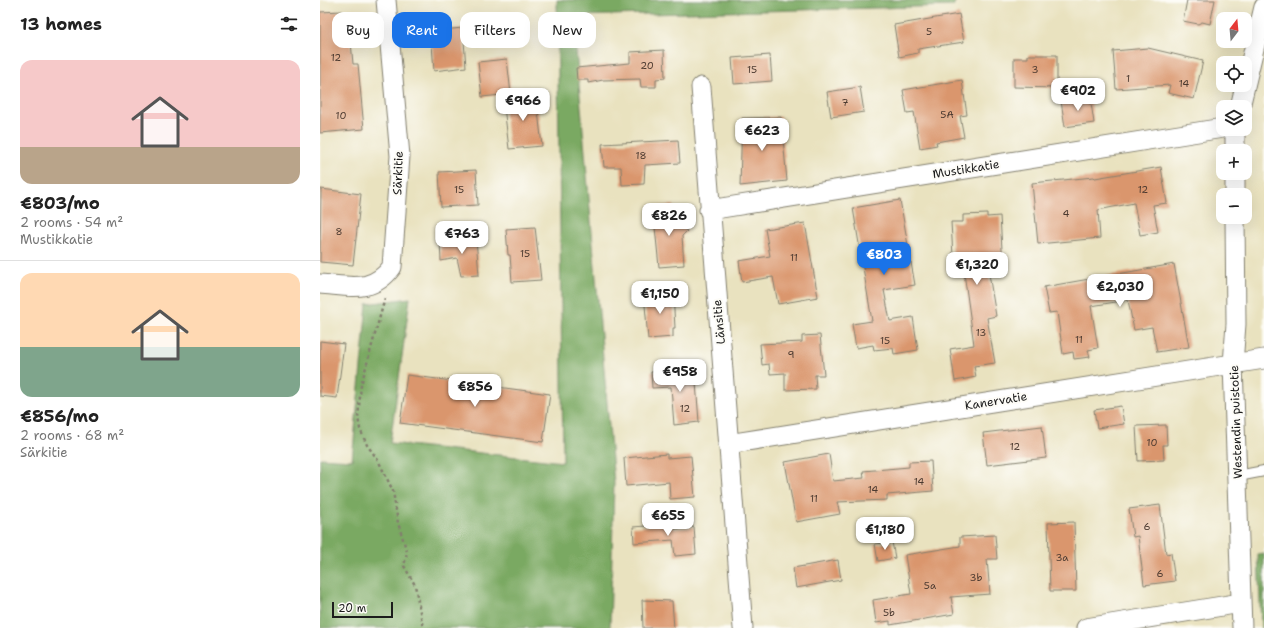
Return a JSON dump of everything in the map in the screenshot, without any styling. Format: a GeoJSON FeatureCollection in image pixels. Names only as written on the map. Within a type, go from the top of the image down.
{"type":"FeatureCollection","features":[{"type":"Feature","properties":{"kind":"street","name":"Särkitie"},"geometry":{"type":"LineString","coordinates":[[320,284],[358,287],[370,286],[385,277],[392,267],[400,156],[386,0]]}},
{"type":"Feature","properties":{"kind":"street"},"geometry":{"type":"LineString","coordinates":[[1242,100],[1264,7]]}},
{"type":"Feature","properties":{"kind":"street","name":"Länsitie"},"geometry":{"type":"LineString","coordinates":[[701,87],[743,628]]}},
{"type":"Feature","properties":{"kind":"street","name":"Mustikkatie"},"geometry":{"type":"LineString","coordinates":[[710,210],[1216,129]]}},
{"type":"Feature","properties":{"kind":"street","name":"Westendin puistotie"},"geometry":{"type":"LineString","coordinates":[[1235,224],[1236,324],[1233,364],[1242,628]]}},
{"type":"Feature","properties":{"kind":"street","name":"Kanervatie"},"geometry":{"type":"LineString","coordinates":[[728,444],[1264,359]]}},
{"type":"Feature","properties":{"kind":"street"},"geometry":{"type":"LineString","coordinates":[[1086,628],[1241,602]]}},
{"type":"Feature","properties":{"kind":"lane"},"geometry":{"type":"LineString","coordinates":[[1238,476],[1264,472]]}},
{"type":"Feature","properties":{"kind":"path"},"geometry":{"type":"LineString","coordinates":[[386,296],[361,385],[358,418],[360,429],[367,445],[378,460],[393,491],[398,523],[407,552],[404,566],[415,585],[423,628]]}},
{"type":"Feature","properties":{"kind":"green space"},"geometry":{"type":"Polygon","coordinates":[[[557,0],[956,0],[953,6],[596,15],[596,12],[557,12],[557,0]]]}},
{"type":"Feature","properties":{"kind":"green space"},"geometry":{"type":"Polygon","coordinates":[[[558,48],[576,48],[614,483],[610,628],[320,628],[320,458],[352,460],[367,304],[410,298],[390,443],[563,462],[558,48]]]}},
{"type":"Feature","properties":{"kind":"green space"},"geometry":{"type":"Polygon","coordinates":[[[1264,553],[1264,628],[1261,628],[1258,554],[1264,553]]]}},
{"type":"Feature","properties":{"kind":"building"},"geometry":{"type":"Polygon","coordinates":[[[1187,0],[1215,0],[1210,24],[1202,22],[1198,24],[1183,21],[1187,0]]]}},
{"type":"Feature","properties":{"kind":"building"},"geometry":{"type":"Polygon","coordinates":[[[343,11],[332,12],[332,48],[352,48],[353,64],[358,64],[364,129],[320,133],[320,12],[343,11]]]}},
{"type":"Feature","properties":{"kind":"building"},"geometry":{"type":"Polygon","coordinates":[[[959,14],[964,42],[918,49],[918,53],[899,57],[894,25],[959,14]]]}},
{"type":"Feature","properties":{"kind":"building"},"geometry":{"type":"Polygon","coordinates":[[[460,28],[460,48],[465,48],[466,67],[434,71],[432,48],[452,48],[452,29],[460,28]]]}},
{"type":"Feature","properties":{"kind":"building"},"geometry":{"type":"Polygon","coordinates":[[[1148,48],[1203,61],[1194,99],[1168,93],[1170,85],[1116,89],[1113,51],[1148,48]]]}},
{"type":"Feature","properties":{"kind":"building"},"geometry":{"type":"Polygon","coordinates":[[[664,50],[665,78],[656,79],[656,87],[641,87],[640,79],[603,80],[588,83],[588,80],[577,80],[576,68],[630,63],[630,52],[664,50]]]}},
{"type":"Feature","properties":{"kind":"building"},"geometry":{"type":"Polygon","coordinates":[[[770,55],[772,81],[734,84],[732,58],[770,55]]]}},
{"type":"Feature","properties":{"kind":"building"},"geometry":{"type":"Polygon","coordinates":[[[1028,55],[1057,55],[1057,88],[1014,87],[1014,58],[1028,58],[1028,55]]]}},
{"type":"Feature","properties":{"kind":"building"},"geometry":{"type":"Polygon","coordinates":[[[507,59],[511,94],[482,97],[478,62],[507,59]]]}},
{"type":"Feature","properties":{"kind":"building"},"geometry":{"type":"Polygon","coordinates":[[[962,80],[967,115],[960,116],[964,137],[936,142],[937,145],[920,148],[914,112],[907,113],[903,90],[962,80]]]}},
{"type":"Feature","properties":{"kind":"building"},"geometry":{"type":"Polygon","coordinates":[[[860,87],[864,112],[831,117],[827,92],[860,87]]]}},
{"type":"Feature","properties":{"kind":"building"},"geometry":{"type":"Polygon","coordinates":[[[536,94],[542,146],[509,149],[503,98],[536,94]]]}},
{"type":"Feature","properties":{"kind":"building"},"geometry":{"type":"Polygon","coordinates":[[[1090,96],[1094,123],[1065,127],[1061,101],[1090,96]]]}},
{"type":"Feature","properties":{"kind":"building"},"geometry":{"type":"Polygon","coordinates":[[[781,117],[787,181],[740,186],[742,118],[781,117]]]}},
{"type":"Feature","properties":{"kind":"building"},"geometry":{"type":"Polygon","coordinates":[[[678,140],[680,163],[645,165],[644,184],[622,185],[621,167],[604,167],[602,144],[678,140]]]}},
{"type":"Feature","properties":{"kind":"building"},"geometry":{"type":"Polygon","coordinates":[[[1161,167],[1167,203],[1153,205],[1158,232],[1140,235],[1134,203],[1098,210],[1100,238],[1038,244],[1032,183],[1095,178],[1161,167]]]}},
{"type":"Feature","properties":{"kind":"building"},"geometry":{"type":"Polygon","coordinates":[[[476,170],[478,205],[441,207],[439,172],[476,170]]]}},
{"type":"Feature","properties":{"kind":"building"},"geometry":{"type":"Polygon","coordinates":[[[321,189],[361,194],[353,265],[320,262],[321,189]]]}},
{"type":"Feature","properties":{"kind":"building"},"geometry":{"type":"Polygon","coordinates":[[[900,200],[915,285],[884,290],[890,321],[913,317],[918,350],[894,354],[893,348],[874,350],[873,345],[856,348],[852,324],[872,321],[853,208],[900,200]]]}},
{"type":"Feature","properties":{"kind":"building"},"geometry":{"type":"Polygon","coordinates":[[[674,205],[674,216],[681,215],[681,227],[687,231],[682,236],[684,265],[659,267],[653,207],[674,205]]]}},
{"type":"Feature","properties":{"kind":"building"},"geometry":{"type":"Polygon","coordinates":[[[987,214],[987,217],[1000,216],[1003,266],[988,268],[996,316],[987,318],[995,363],[974,366],[976,377],[955,381],[950,349],[974,345],[964,273],[954,273],[951,222],[963,222],[963,215],[987,214]]]}},
{"type":"Feature","properties":{"kind":"building"},"geometry":{"type":"Polygon","coordinates":[[[805,223],[818,297],[778,304],[773,277],[742,282],[739,261],[770,256],[765,229],[805,223]]]}},
{"type":"Feature","properties":{"kind":"building"},"geometry":{"type":"Polygon","coordinates":[[[535,227],[541,280],[512,282],[506,229],[535,227]]]}},
{"type":"Feature","properties":{"kind":"building"},"geometry":{"type":"Polygon","coordinates":[[[476,239],[479,275],[461,276],[457,258],[441,261],[440,241],[476,239]]]}},
{"type":"Feature","properties":{"kind":"building"},"geometry":{"type":"Polygon","coordinates":[[[1174,264],[1189,347],[1157,352],[1152,327],[1134,330],[1128,300],[1091,306],[1098,348],[1088,350],[1090,357],[1074,359],[1073,352],[1063,354],[1057,312],[1049,313],[1044,287],[1174,264]]]}},
{"type":"Feature","properties":{"kind":"building"},"geometry":{"type":"Polygon","coordinates":[[[673,293],[675,328],[673,328],[673,337],[648,339],[644,294],[673,293]]]}},
{"type":"Feature","properties":{"kind":"building"},"geometry":{"type":"Polygon","coordinates":[[[820,335],[824,375],[815,375],[816,389],[785,390],[785,373],[770,374],[769,364],[762,365],[760,344],[802,342],[802,336],[820,335]]]}},
{"type":"Feature","properties":{"kind":"building"},"geometry":{"type":"Polygon","coordinates":[[[320,341],[344,344],[337,398],[320,396],[320,341]]]}},
{"type":"Feature","properties":{"kind":"building"},"geometry":{"type":"Polygon","coordinates":[[[695,369],[699,422],[674,425],[671,387],[652,388],[651,372],[695,369]]]}},
{"type":"Feature","properties":{"kind":"building"},"geometry":{"type":"Polygon","coordinates":[[[407,375],[550,394],[543,442],[400,423],[407,375]]]}},
{"type":"Feature","properties":{"kind":"building"},"geometry":{"type":"Polygon","coordinates":[[[1121,406],[1124,424],[1097,428],[1094,410],[1121,406]]]}},
{"type":"Feature","properties":{"kind":"building"},"geometry":{"type":"Polygon","coordinates":[[[1166,425],[1167,445],[1163,445],[1164,460],[1138,461],[1136,426],[1166,425]]]}},
{"type":"Feature","properties":{"kind":"building"},"geometry":{"type":"Polygon","coordinates":[[[1042,426],[1046,458],[987,465],[983,433],[1042,426]]]}},
{"type":"Feature","properties":{"kind":"building"},"geometry":{"type":"Polygon","coordinates":[[[667,454],[667,458],[691,456],[695,497],[670,499],[669,482],[626,486],[624,458],[667,454]]]}},
{"type":"Feature","properties":{"kind":"building"},"geometry":{"type":"Polygon","coordinates":[[[829,454],[833,481],[864,478],[863,471],[909,467],[909,462],[931,461],[933,491],[887,495],[887,500],[837,502],[840,514],[796,522],[785,462],[829,454]]]}},
{"type":"Feature","properties":{"kind":"building"},"geometry":{"type":"Polygon","coordinates":[[[1160,505],[1166,554],[1171,553],[1175,581],[1144,585],[1138,536],[1133,537],[1129,509],[1160,505]]]}},
{"type":"Feature","properties":{"kind":"building"},"geometry":{"type":"Polygon","coordinates":[[[1074,522],[1076,591],[1050,591],[1048,523],[1074,522]]]}},
{"type":"Feature","properties":{"kind":"building"},"geometry":{"type":"Polygon","coordinates":[[[673,524],[673,529],[694,527],[696,554],[675,556],[673,540],[634,543],[633,527],[673,524]]]}},
{"type":"Feature","properties":{"kind":"building"},"geometry":{"type":"Polygon","coordinates":[[[995,535],[997,559],[987,559],[990,594],[951,597],[954,614],[890,625],[890,621],[876,623],[873,600],[911,594],[905,555],[960,546],[960,537],[995,535]]]}},
{"type":"Feature","properties":{"kind":"building"},"geometry":{"type":"Polygon","coordinates":[[[892,542],[895,558],[878,561],[875,544],[892,542]]]}},
{"type":"Feature","properties":{"kind":"building"},"geometry":{"type":"Polygon","coordinates":[[[838,560],[841,580],[796,588],[793,568],[838,560]]]}},
{"type":"Feature","properties":{"kind":"building"},"geometry":{"type":"Polygon","coordinates":[[[642,600],[672,601],[674,628],[643,628],[642,600]]]}}]}
